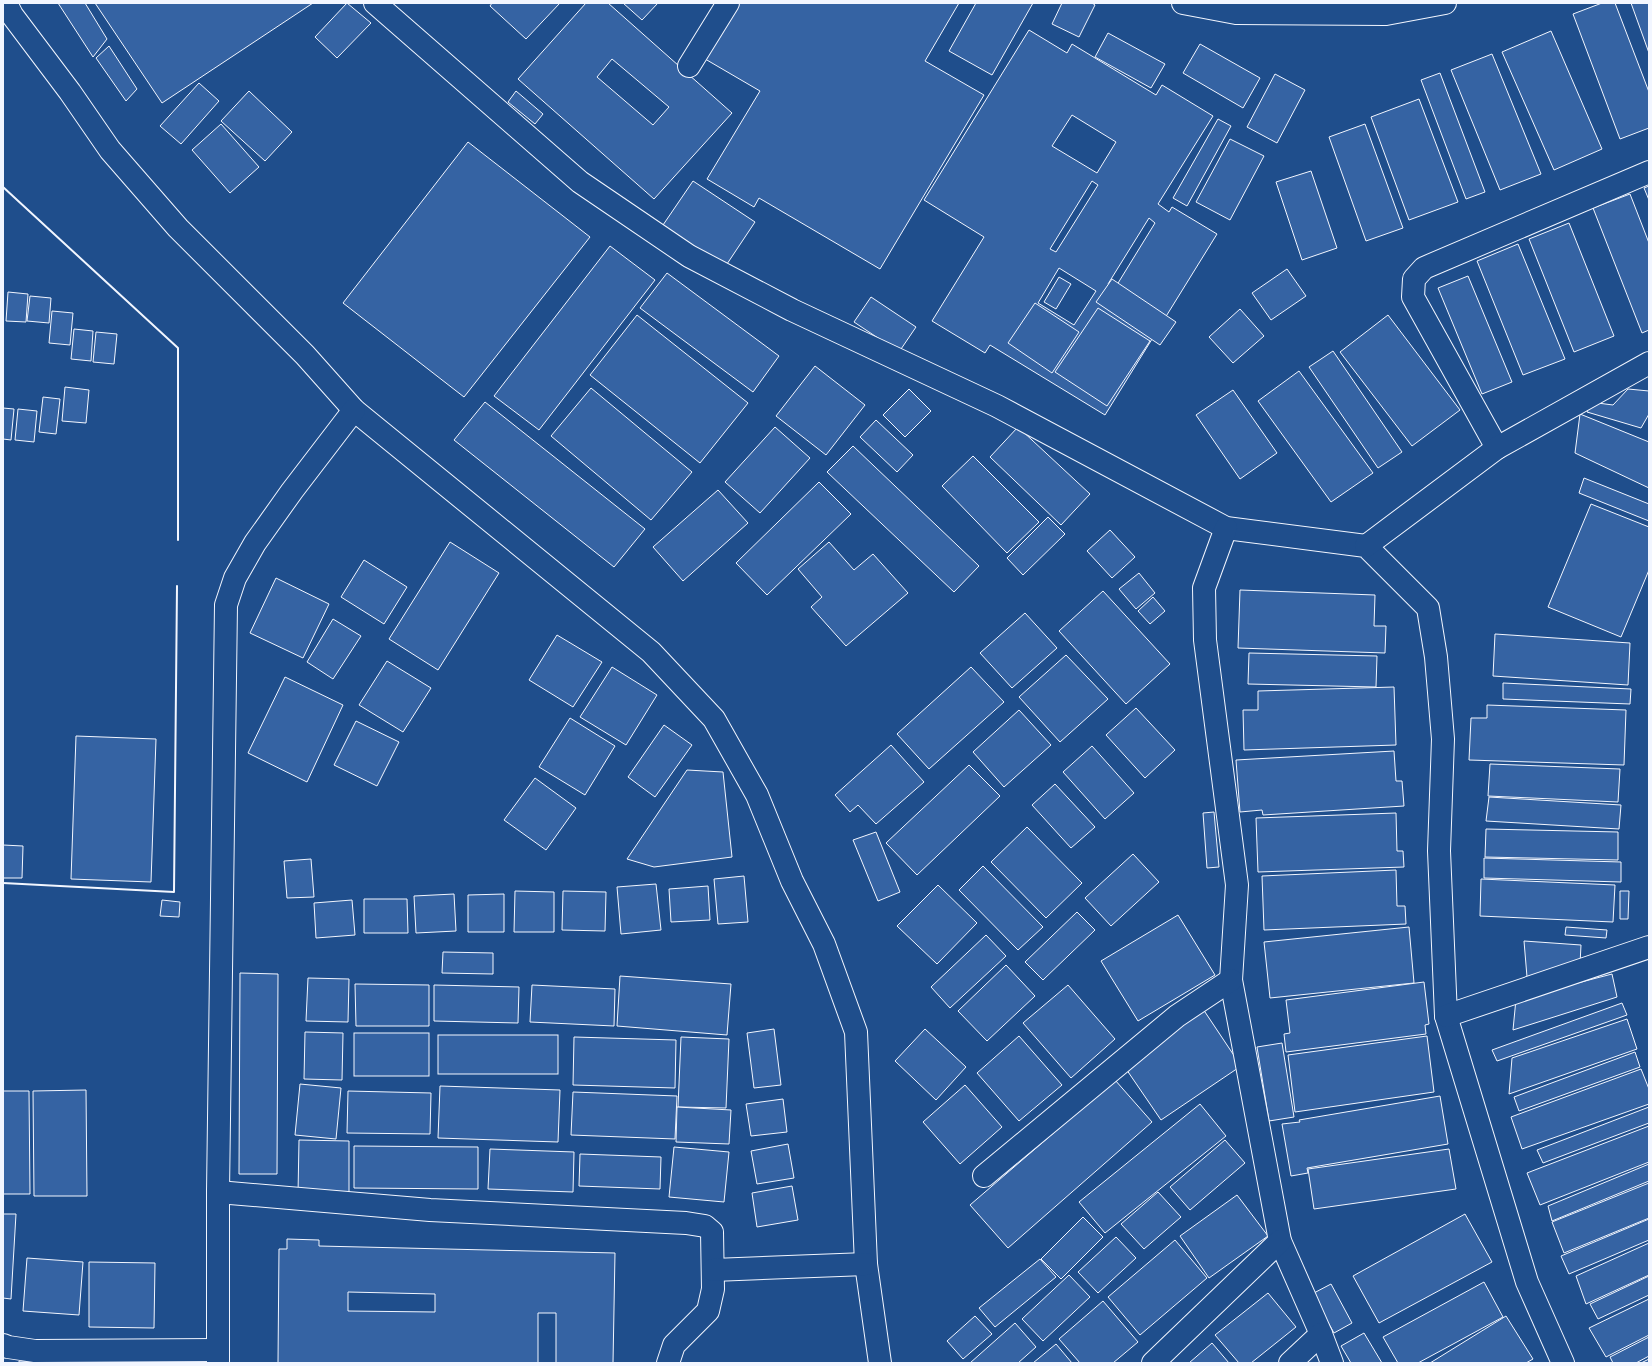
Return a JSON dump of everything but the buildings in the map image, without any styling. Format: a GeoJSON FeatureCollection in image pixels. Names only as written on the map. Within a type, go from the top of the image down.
{"type":"FeatureCollection","features":[{"type":"Feature","properties":{"kind":"street"},"geometry":{"type":"LineString","coordinates":[[375,3],[580,182],[689,256],[792,310],[997,406],[1226,528],[1366,546],[1428,608],[1436,657],[1443,739],[1439,851],[1446,1016],[1527,1282],[1563,1363]]}},
{"type":"Feature","properties":{"kind":"street"},"geometry":{"type":"LineString","coordinates":[[689,66],[728,3]]}},
{"type":"Feature","properties":{"kind":"street"},"geometry":{"type":"LineString","coordinates":[[1183,3],[1236,13],[1386,14],[1445,3]]}},
{"type":"Feature","properties":{"kind":"street"},"geometry":{"type":"LineString","coordinates":[[7,10],[70,92],[110,150],[178,228],[305,355],[354,410],[651,652],[714,719],[757,794],[792,881],[824,944],[856,1032],[866,1264],[880,1363]]}},
{"type":"Feature","properties":{"kind":"street"},"geometry":{"type":"LineString","coordinates":[[1497,448],[1413,297],[1414,279],[1424,268],[1649,172]]}},
{"type":"Feature","properties":{"kind":"street"},"geometry":{"type":"LineString","coordinates":[[1366,546],[1497,448],[1649,363]]}},
{"type":"Feature","properties":{"kind":"street"},"geometry":{"type":"LineString","coordinates":[[3,1344],[8,1347],[35,1351],[218,1357],[218,1192],[226,605],[235,578],[255,543],[292,491],[354,410]]}},
{"type":"Feature","properties":{"kind":"street"},"geometry":{"type":"LineString","coordinates":[[1226,528],[1204,588],[1205,640],[1237,885],[1231,980],[1280,1241],[1321,1334],[1332,1363]]}},
{"type":"Feature","properties":{"kind":"street"},"geometry":{"type":"LineString","coordinates":[[1446,1016],[1649,947]]}},
{"type":"Feature","properties":{"kind":"street"},"geometry":{"type":"LineString","coordinates":[[984,1176],[1177,1016],[1231,980]]}},
{"type":"Feature","properties":{"kind":"street"},"geometry":{"type":"LineString","coordinates":[[218,1192],[430,1210],[686,1223],[705,1226],[712,1232],[713,1289],[708,1311],[674,1345],[668,1363]]}},
{"type":"Feature","properties":{"kind":"street"},"geometry":{"type":"LineString","coordinates":[[1153,1363],[1280,1241]]}},
{"type":"Feature","properties":{"kind":"street"},"geometry":{"type":"LineString","coordinates":[[713,1270],[866,1264]]}},
{"type":"Feature","properties":{"kind":"street"},"geometry":{"type":"LineString","coordinates":[[1290,1363],[1321,1334]]}},
{"type":"Feature","properties":{"kind":"wall"},"geometry":{"type":"LineString","coordinates":[[3,187],[178,348],[178,540]]}},
{"type":"Feature","properties":{"kind":"wall"},"geometry":{"type":"LineString","coordinates":[[3,883],[174,892],[177,586]]}}]}
